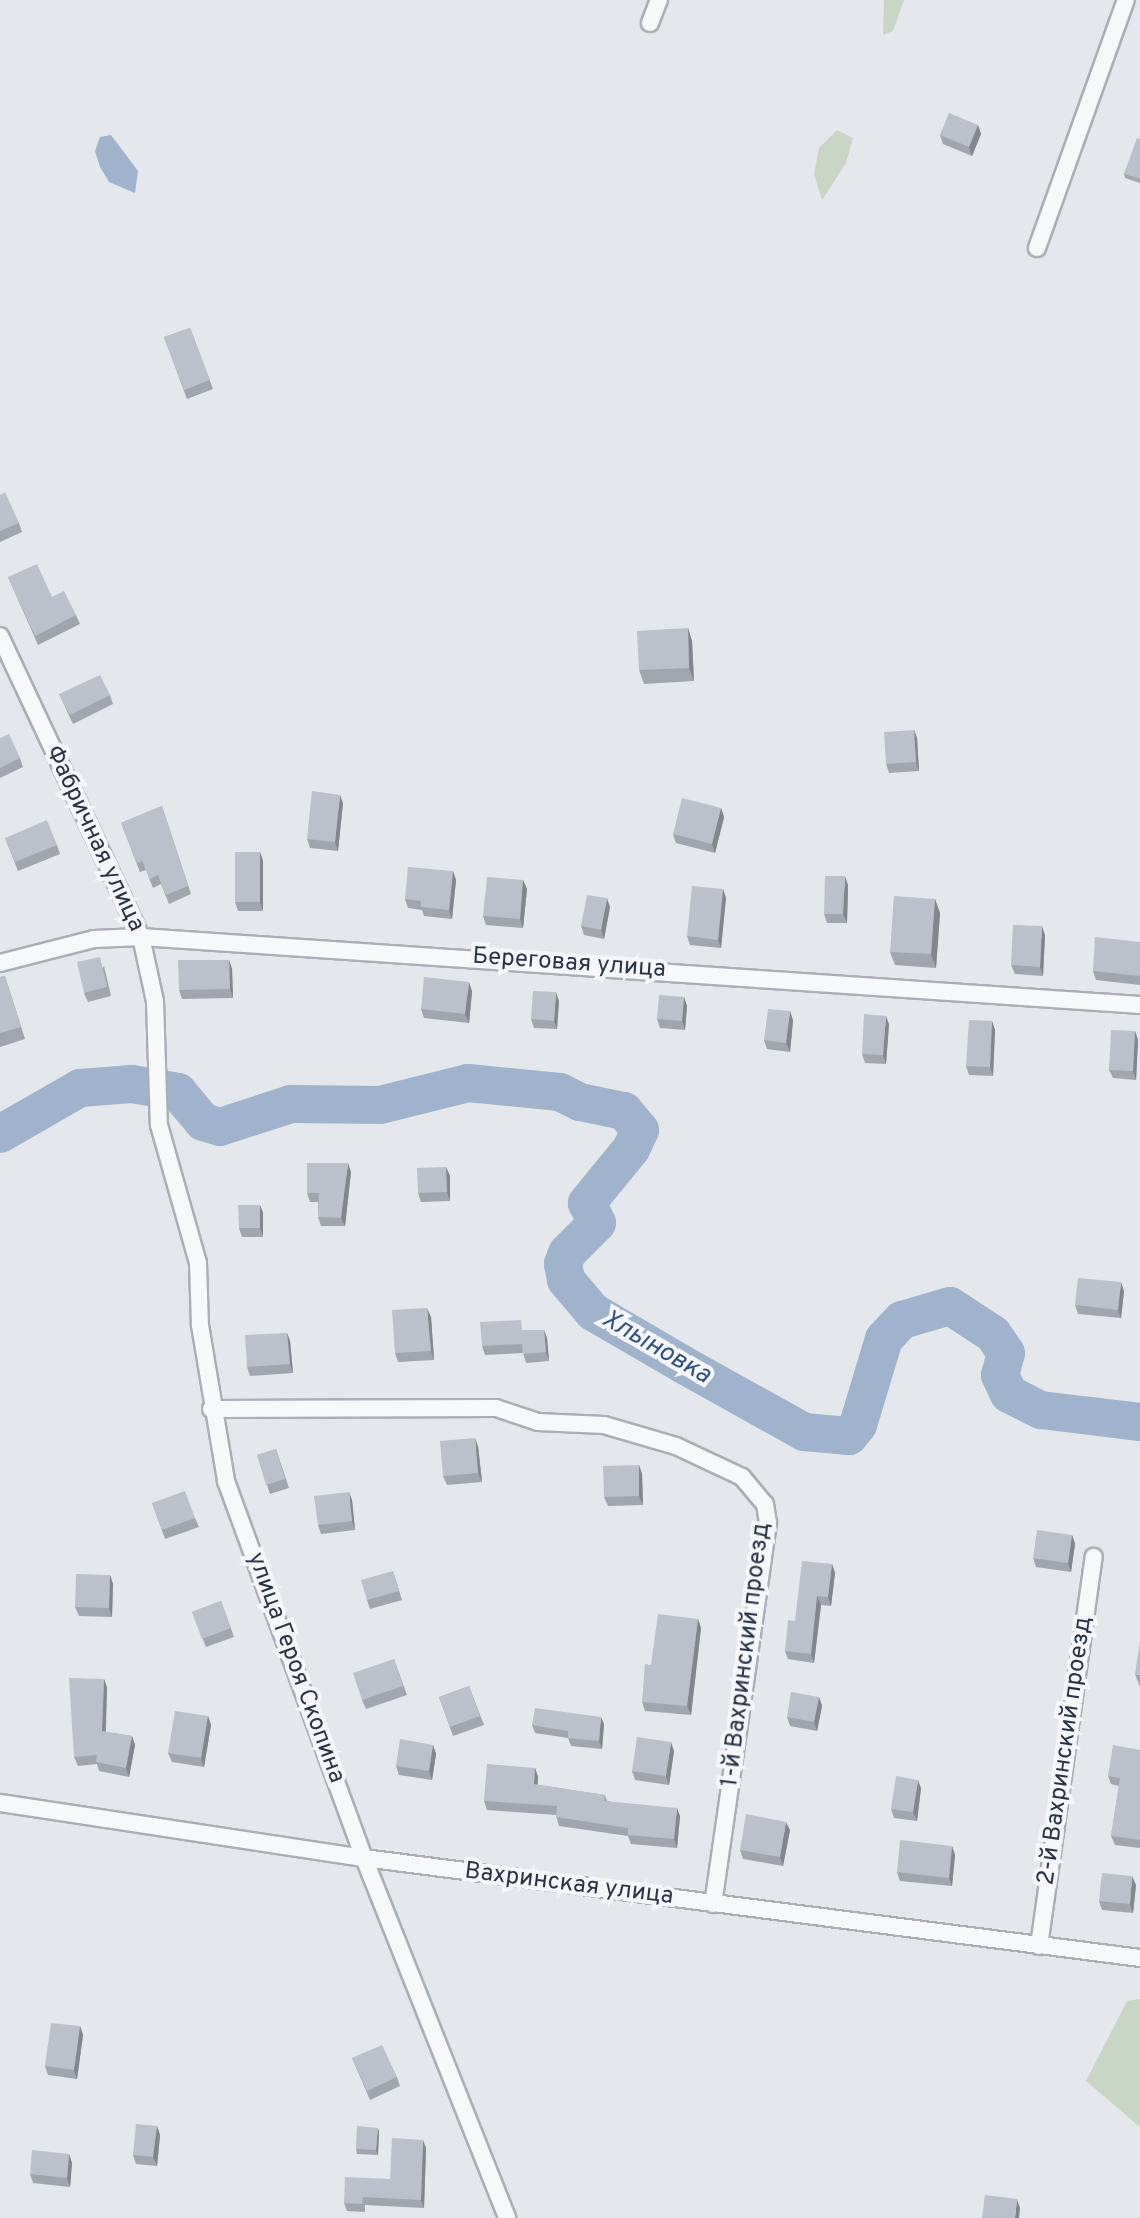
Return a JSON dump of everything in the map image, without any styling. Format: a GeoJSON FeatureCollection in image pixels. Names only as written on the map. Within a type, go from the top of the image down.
{"type":"FeatureCollection","features":[{"type":"Feature","properties":{"kind":"street"},"geometry":{"type":"LineString","coordinates":[[650,23],[659,0]]}},
{"type":"Feature","properties":{"kind":"street"},"geometry":{"type":"LineString","coordinates":[[1037,248],[1126,0]]}},
{"type":"Feature","properties":{"kind":"street","name":"Фабричная улица"},"geometry":{"type":"LineString","coordinates":[[0,636],[141,937],[155,1001],[157,1098]]}},
{"type":"Feature","properties":{"kind":"street","name":"Береговая улица"},"geometry":{"type":"LineString","coordinates":[[0,963],[94,939],[141,937],[1140,1005]]}},
{"type":"Feature","properties":{"kind":"street","name":"улица Героя Скопина"},"geometry":{"type":"LineString","coordinates":[[157,1098],[159,1125],[198,1263],[211,1409],[226,1481],[364,1858],[507,2218]]}},
{"type":"Feature","properties":{"kind":"street","name":"1-й Вахринский проезд"},"geometry":{"type":"LineString","coordinates":[[211,1409],[496,1408],[538,1422],[604,1425],[676,1446],[742,1477],[765,1504],[768,1523],[713,1904]]}},
{"type":"Feature","properties":{"kind":"street","name":"2-й Вахринский проезд"},"geometry":{"type":"LineString","coordinates":[[1039,1946],[1094,1557]]}},
{"type":"Feature","properties":{"kind":"street","name":"Вахринская улица"},"geometry":{"type":"LineString","coordinates":[[0,1803],[364,1858],[1140,1958]]}},
{"type":"Feature","properties":{"kind":"green space"},"geometry":{"type":"Polygon","coordinates":[[[884,0],[904,0],[893,31],[883,35],[884,0]]]}},
{"type":"Feature","properties":{"kind":"green space"},"geometry":{"type":"Polygon","coordinates":[[[837,130],[853,138],[846,163],[822,200],[814,174],[819,148],[837,130]]]}},
{"type":"Feature","properties":{"kind":"green space"},"geometry":{"type":"Polygon","coordinates":[[[1140,1999],[1140,2127],[1086,2081],[1127,2001],[1140,1999]]]}},
{"type":"Feature","properties":{"kind":"water"},"geometry":{"type":"Polygon","coordinates":[[[111,135],[138,171],[135,193],[109,182],[100,167],[95,151],[100,137],[111,135]]]}},
{"type":"Feature","properties":{"kind":"building"},"geometry":{"type":"Polygon","coordinates":[[[949,113],[978,125],[969,147],[940,135],[949,113]]]}},
{"type":"Feature","properties":{"kind":"building"},"geometry":{"type":"Polygon","coordinates":[[[1137,138],[1140,139],[1140,179],[1124,174],[1137,138]]]}},
{"type":"Feature","properties":{"kind":"building"},"geometry":{"type":"Polygon","coordinates":[[[190,328],[210,380],[184,390],[164,337],[190,328]]]}},
{"type":"Feature","properties":{"kind":"building"},"geometry":{"type":"Polygon","coordinates":[[[5,492],[19,523],[0,531],[0,495],[5,492]]]}},
{"type":"Feature","properties":{"kind":"building"},"geometry":{"type":"Polygon","coordinates":[[[37,564],[52,597],[64,591],[76,615],[35,636],[8,577],[37,564]]]}},
{"type":"Feature","properties":{"kind":"building"},"geometry":{"type":"Polygon","coordinates":[[[688,628],[689,668],[639,670],[637,631],[688,628]]]}},
{"type":"Feature","properties":{"kind":"building"},"geometry":{"type":"Polygon","coordinates":[[[100,675],[110,695],[70,715],[59,694],[100,675]]]}},
{"type":"Feature","properties":{"kind":"building"},"geometry":{"type":"Polygon","coordinates":[[[914,730],[916,762],[886,764],[884,732],[914,730]]]}},
{"type":"Feature","properties":{"kind":"building"},"geometry":{"type":"Polygon","coordinates":[[[9,734],[20,758],[0,768],[0,738],[9,734]]]}},
{"type":"Feature","properties":{"kind":"building"},"geometry":{"type":"Polygon","coordinates":[[[312,791],[340,795],[335,842],[307,839],[312,791]]]}},
{"type":"Feature","properties":{"kind":"building"},"geometry":{"type":"Polygon","coordinates":[[[682,798],[721,808],[712,844],[673,834],[682,798]]]}},
{"type":"Feature","properties":{"kind":"building"},"geometry":{"type":"Polygon","coordinates":[[[162,806],[188,886],[166,895],[158,875],[150,879],[142,861],[137,863],[121,823],[162,806]]]}},
{"type":"Feature","properties":{"kind":"building"},"geometry":{"type":"Polygon","coordinates":[[[47,820],[57,845],[15,862],[5,838],[47,820]]]}},
{"type":"Feature","properties":{"kind":"building"},"geometry":{"type":"Polygon","coordinates":[[[235,852],[260,852],[260,902],[235,902],[235,852]]]}},
{"type":"Feature","properties":{"kind":"building"},"geometry":{"type":"Polygon","coordinates":[[[408,867],[453,871],[449,910],[421,907],[421,901],[405,899],[408,867]]]}},
{"type":"Feature","properties":{"kind":"building"},"geometry":{"type":"Polygon","coordinates":[[[825,876],[845,876],[843,914],[824,914],[825,876]]]}},
{"type":"Feature","properties":{"kind":"building"},"geometry":{"type":"Polygon","coordinates":[[[487,877],[523,880],[520,919],[483,916],[487,877]]]}},
{"type":"Feature","properties":{"kind":"building"},"geometry":{"type":"Polygon","coordinates":[[[692,886],[723,889],[718,940],[687,936],[692,886]]]}},
{"type":"Feature","properties":{"kind":"building"},"geometry":{"type":"Polygon","coordinates":[[[587,895],[607,898],[601,930],[581,926],[587,895]]]}},
{"type":"Feature","properties":{"kind":"building"},"geometry":{"type":"Polygon","coordinates":[[[894,896],[935,899],[931,954],[890,952],[894,896]]]}},
{"type":"Feature","properties":{"kind":"building"},"geometry":{"type":"Polygon","coordinates":[[[1013,925],[1042,926],[1040,967],[1011,965],[1013,925]]]}},
{"type":"Feature","properties":{"kind":"building"},"geometry":{"type":"Polygon","coordinates":[[[1095,937],[1140,942],[1140,976],[1093,971],[1095,937]]]}},
{"type":"Feature","properties":{"kind":"building"},"geometry":{"type":"Polygon","coordinates":[[[100,957],[107,987],[84,993],[77,962],[100,957]]]}},
{"type":"Feature","properties":{"kind":"building"},"geometry":{"type":"Polygon","coordinates":[[[178,960],[229,960],[230,989],[179,990],[178,960]]]}},
{"type":"Feature","properties":{"kind":"building"},"geometry":{"type":"Polygon","coordinates":[[[5,976],[21,1027],[0,1033],[0,977],[5,976]]]}},
{"type":"Feature","properties":{"kind":"building"},"geometry":{"type":"Polygon","coordinates":[[[424,977],[469,982],[465,1014],[421,1009],[424,977]]]}},
{"type":"Feature","properties":{"kind":"building"},"geometry":{"type":"Polygon","coordinates":[[[533,991],[556,992],[554,1021],[531,1019],[533,991]]]}},
{"type":"Feature","properties":{"kind":"building"},"geometry":{"type":"Polygon","coordinates":[[[659,995],[684,997],[682,1021],[657,1019],[659,995]]]}},
{"type":"Feature","properties":{"kind":"building"},"geometry":{"type":"Polygon","coordinates":[[[768,1009],[790,1011],[786,1043],[764,1040],[768,1009]]]}},
{"type":"Feature","properties":{"kind":"building"},"geometry":{"type":"Polygon","coordinates":[[[864,1014],[886,1016],[883,1055],[862,1054],[864,1014]]]}},
{"type":"Feature","properties":{"kind":"building"},"geometry":{"type":"Polygon","coordinates":[[[969,1020],[992,1021],[990,1067],[966,1066],[969,1020]]]}},
{"type":"Feature","properties":{"kind":"building"},"geometry":{"type":"Polygon","coordinates":[[[1111,1030],[1135,1031],[1133,1071],[1109,1070],[1111,1030]]]}},
{"type":"Feature","properties":{"kind":"building"},"geometry":{"type":"Polygon","coordinates":[[[307,1163],[348,1163],[341,1218],[318,1217],[319,1193],[307,1193],[307,1163]]]}},
{"type":"Feature","properties":{"kind":"building"},"geometry":{"type":"Polygon","coordinates":[[[446,1167],[447,1192],[418,1193],[417,1168],[446,1167]]]}},
{"type":"Feature","properties":{"kind":"building"},"geometry":{"type":"Polygon","coordinates":[[[238,1205],[260,1205],[260,1228],[239,1228],[238,1205]]]}},
{"type":"Feature","properties":{"kind":"building"},"geometry":{"type":"Polygon","coordinates":[[[1078,1278],[1121,1282],[1118,1310],[1075,1305],[1078,1278]]]}},
{"type":"Feature","properties":{"kind":"building"},"geometry":{"type":"Polygon","coordinates":[[[427,1308],[431,1351],[395,1353],[392,1310],[427,1308]]]}},
{"type":"Feature","properties":{"kind":"building"},"geometry":{"type":"Polygon","coordinates":[[[521,1320],[522,1330],[544,1330],[546,1352],[523,1354],[522,1344],[482,1346],[480,1322],[521,1320]]]}},
{"type":"Feature","properties":{"kind":"building"},"geometry":{"type":"Polygon","coordinates":[[[287,1333],[290,1364],[247,1367],[245,1335],[287,1333]]]}},
{"type":"Feature","properties":{"kind":"building"},"geometry":{"type":"Polygon","coordinates":[[[475,1438],[478,1473],[443,1476],[440,1441],[475,1438]]]}},
{"type":"Feature","properties":{"kind":"building"},"geometry":{"type":"Polygon","coordinates":[[[276,1449],[285,1479],[266,1485],[257,1455],[276,1449]]]}},
{"type":"Feature","properties":{"kind":"building"},"geometry":{"type":"Polygon","coordinates":[[[639,1465],[639,1496],[604,1497],[603,1466],[639,1465]]]}},
{"type":"Feature","properties":{"kind":"building"},"geometry":{"type":"Polygon","coordinates":[[[185,1491],[195,1518],[162,1530],[152,1503],[185,1491]]]}},
{"type":"Feature","properties":{"kind":"building"},"geometry":{"type":"Polygon","coordinates":[[[349,1492],[352,1521],[318,1525],[314,1496],[349,1492]]]}},
{"type":"Feature","properties":{"kind":"building"},"geometry":{"type":"Polygon","coordinates":[[[1037,1530],[1072,1535],[1068,1563],[1033,1558],[1037,1530]]]}},
{"type":"Feature","properties":{"kind":"building"},"geometry":{"type":"Polygon","coordinates":[[[802,1561],[832,1564],[828,1597],[817,1596],[811,1654],[785,1651],[788,1620],[795,1621],[802,1561]]]}},
{"type":"Feature","properties":{"kind":"building"},"geometry":{"type":"Polygon","coordinates":[[[393,1571],[399,1591],[367,1600],[361,1580],[393,1571]]]}},
{"type":"Feature","properties":{"kind":"building"},"geometry":{"type":"Polygon","coordinates":[[[76,1574],[110,1575],[109,1608],[75,1607],[76,1574]]]}},
{"type":"Feature","properties":{"kind":"building"},"geometry":{"type":"Polygon","coordinates":[[[221,1601],[231,1628],[202,1639],[192,1612],[221,1601]]]}},
{"type":"Feature","properties":{"kind":"building"},"geometry":{"type":"Polygon","coordinates":[[[658,1614],[698,1619],[687,1706],[642,1702],[645,1664],[651,1665],[658,1614]]]}},
{"type":"Feature","properties":{"kind":"building"},"geometry":{"type":"Polygon","coordinates":[[[1140,1641],[1140,1675],[1135,1674],[1140,1641]]]}},
{"type":"Feature","properties":{"kind":"building"},"geometry":{"type":"Polygon","coordinates":[[[394,1659],[403,1686],[362,1700],[353,1673],[394,1659]]]}},
{"type":"Feature","properties":{"kind":"building"},"geometry":{"type":"Polygon","coordinates":[[[69,1678],[104,1679],[102,1731],[132,1736],[126,1768],[96,1762],[97,1755],[74,1757],[69,1678]]]}},
{"type":"Feature","properties":{"kind":"building"},"geometry":{"type":"Polygon","coordinates":[[[469,1686],[480,1716],[450,1727],[439,1697],[469,1686]]]}},
{"type":"Feature","properties":{"kind":"building"},"geometry":{"type":"Polygon","coordinates":[[[791,1692],[819,1697],[814,1722],[787,1717],[791,1692]]]}},
{"type":"Feature","properties":{"kind":"building"},"geometry":{"type":"Polygon","coordinates":[[[535,1708],[601,1717],[599,1741],[568,1738],[568,1731],[532,1725],[535,1708]]]}},
{"type":"Feature","properties":{"kind":"building"},"geometry":{"type":"Polygon","coordinates":[[[175,1711],[208,1716],[201,1758],[168,1753],[175,1711]]]}},
{"type":"Feature","properties":{"kind":"building"},"geometry":{"type":"Polygon","coordinates":[[[637,1737],[671,1742],[666,1776],[632,1771],[637,1737]]]}},
{"type":"Feature","properties":{"kind":"building"},"geometry":{"type":"Polygon","coordinates":[[[400,1739],[433,1745],[429,1771],[396,1766],[400,1739]]]}},
{"type":"Feature","properties":{"kind":"building"},"geometry":{"type":"Polygon","coordinates":[[[1113,1745],[1140,1750],[1140,1840],[1111,1836],[1120,1778],[1108,1776],[1113,1745]]]}},
{"type":"Feature","properties":{"kind":"building"},"geometry":{"type":"Polygon","coordinates":[[[487,1764],[535,1768],[534,1784],[605,1795],[604,1801],[677,1808],[674,1839],[628,1835],[628,1828],[556,1817],[557,1806],[484,1801],[487,1764]]]}},
{"type":"Feature","properties":{"kind":"building"},"geometry":{"type":"Polygon","coordinates":[[[896,1776],[918,1780],[913,1812],[891,1809],[896,1776]]]}},
{"type":"Feature","properties":{"kind":"building"},"geometry":{"type":"Polygon","coordinates":[[[746,1814],[786,1822],[780,1857],[740,1850],[746,1814]]]}},
{"type":"Feature","properties":{"kind":"building"},"geometry":{"type":"Polygon","coordinates":[[[900,1840],[952,1846],[949,1878],[897,1872],[900,1840]]]}},
{"type":"Feature","properties":{"kind":"building"},"geometry":{"type":"Polygon","coordinates":[[[1102,1873],[1132,1876],[1130,1904],[1099,1901],[1102,1873]]]}},
{"type":"Feature","properties":{"kind":"building"},"geometry":{"type":"Polygon","coordinates":[[[51,2023],[80,2026],[74,2070],[45,2066],[51,2023]]]}},
{"type":"Feature","properties":{"kind":"building"},"geometry":{"type":"Polygon","coordinates":[[[382,2045],[397,2077],[367,2091],[352,2058],[382,2045]]]}},
{"type":"Feature","properties":{"kind":"building"},"geometry":{"type":"Polygon","coordinates":[[[136,2124],[157,2126],[153,2157],[133,2155],[136,2124]]]}},
{"type":"Feature","properties":{"kind":"building"},"geometry":{"type":"Polygon","coordinates":[[[357,2126],[378,2128],[376,2150],[356,2149],[357,2126]]]}},
{"type":"Feature","properties":{"kind":"building"},"geometry":{"type":"Polygon","coordinates":[[[392,2138],[423,2140],[421,2200],[363,2197],[362,2204],[344,2203],[345,2177],[390,2179],[392,2138]]]}},
{"type":"Feature","properties":{"kind":"building"},"geometry":{"type":"Polygon","coordinates":[[[32,2150],[69,2154],[67,2178],[30,2174],[32,2150]]]}},
{"type":"Feature","properties":{"kind":"building"},"geometry":{"type":"Polygon","coordinates":[[[985,2195],[1017,2199],[1015,2218],[982,2218],[985,2195]]]}},
{"type":"Feature","properties":{"kind":"waterway","name":"Хлыновка"},"geometry":{"type":"LineString","coordinates":[[0,1134],[80,1088],[132,1084],[178,1092],[203,1122],[220,1127],[291,1104],[380,1105],[468,1083],[560,1092],[580,1102],[624,1111],[640,1130],[631,1149],[587,1203],[597,1223],[567,1253],[563,1264],[566,1280],[593,1312],[682,1364],[804,1432],[849,1436],[858,1425],[884,1339],[902,1320],[950,1306],[993,1334],[1006,1353],[1000,1375],[1009,1394],[1041,1410],[1140,1422]]}}]}
